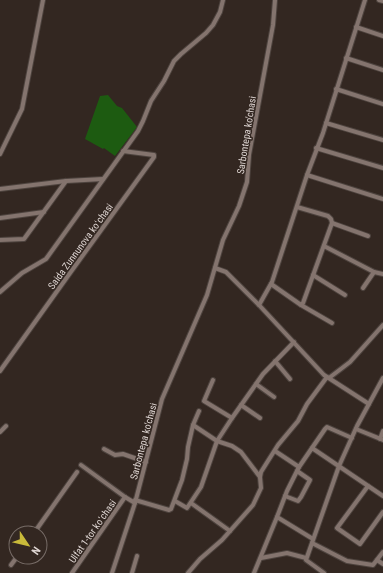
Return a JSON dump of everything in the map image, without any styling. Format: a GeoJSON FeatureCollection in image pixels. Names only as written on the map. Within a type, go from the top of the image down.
{"type":"FeatureCollection","features":[{"type":"Feature","properties":{"kind":"street"},"geometry":{"type":"LineString","coordinates":[[0,154],[22,109],[43,0]]}},
{"type":"Feature","properties":{"kind":"street"},"geometry":{"type":"LineString","coordinates":[[0,292],[22,273],[46,258],[143,121],[151,101],[174,61],[206,34],[213,25],[220,12],[223,0]]}},
{"type":"Feature","properties":{"kind":"street","name":"Sarbontepa ko'chasi"},"geometry":{"type":"LineString","coordinates":[[112,573],[135,502],[162,399],[207,295],[222,240],[239,206],[247,182],[249,155],[273,26],[275,0]]}},
{"type":"Feature","properties":{"kind":"street"},"geometry":{"type":"LineString","coordinates":[[259,305],[271,284],[366,0]]}},
{"type":"Feature","properties":{"kind":"street"},"geometry":{"type":"LineString","coordinates":[[379,0],[383,1]]}},
{"type":"Feature","properties":{"kind":"street"},"geometry":{"type":"LineString","coordinates":[[356,28],[383,36]]}},
{"type":"Feature","properties":{"kind":"street"},"geometry":{"type":"LineString","coordinates":[[346,58],[383,70]]}},
{"type":"Feature","properties":{"kind":"street"},"geometry":{"type":"LineString","coordinates":[[336,90],[383,104]]}},
{"type":"Feature","properties":{"kind":"street"},"geometry":{"type":"LineString","coordinates":[[326,123],[383,140]]}},
{"type":"Feature","properties":{"kind":"street"},"geometry":{"type":"LineString","coordinates":[[316,148],[383,168]]}},
{"type":"Feature","properties":{"kind":"street","name":"Saida Zunnunova koʻchasi"},"geometry":{"type":"LineString","coordinates":[[0,371],[154,158],[154,155],[123,151]]}},
{"type":"Feature","properties":{"kind":"street"},"geometry":{"type":"LineString","coordinates":[[307,175],[383,199]]}},
{"type":"Feature","properties":{"kind":"street"},"geometry":{"type":"LineString","coordinates":[[0,188],[66,181],[103,179]]}},
{"type":"Feature","properties":{"kind":"street"},"geometry":{"type":"LineString","coordinates":[[0,240],[24,238],[66,181]]}},
{"type":"Feature","properties":{"kind":"street"},"geometry":{"type":"LineString","coordinates":[[297,207],[328,216],[331,218],[332,223],[301,305]]}},
{"type":"Feature","properties":{"kind":"street"},"geometry":{"type":"LineString","coordinates":[[0,218],[44,212]]}},
{"type":"Feature","properties":{"kind":"street"},"geometry":{"type":"LineString","coordinates":[[332,223],[368,236]]}},
{"type":"Feature","properties":{"kind":"street"},"geometry":{"type":"LineString","coordinates":[[324,246],[374,272],[382,273]]}},
{"type":"Feature","properties":{"kind":"street"},"geometry":{"type":"LineString","coordinates":[[215,268],[226,272],[328,378],[369,404]]}},
{"type":"Feature","properties":{"kind":"street"},"geometry":{"type":"LineString","coordinates":[[363,288],[374,272]]}},
{"type":"Feature","properties":{"kind":"street"},"geometry":{"type":"LineString","coordinates":[[313,275],[345,294]]}},
{"type":"Feature","properties":{"kind":"street"},"geometry":{"type":"LineString","coordinates":[[271,284],[301,305],[332,323]]}},
{"type":"Feature","properties":{"kind":"street"},"geometry":{"type":"LineString","coordinates":[[188,573],[200,559],[230,531],[253,505],[261,488],[261,472],[284,436],[298,420],[328,378],[350,362],[383,325]]}},
{"type":"Feature","properties":{"kind":"street"},"geometry":{"type":"LineString","coordinates":[[175,501],[187,508],[191,503],[201,486],[217,441],[256,384],[275,361],[294,342]]}},
{"type":"Feature","properties":{"kind":"street"},"geometry":{"type":"LineString","coordinates":[[275,361],[290,379]]}},
{"type":"Feature","properties":{"kind":"street"},"geometry":{"type":"LineString","coordinates":[[306,558],[339,466],[356,429],[383,378]]}},
{"type":"Feature","properties":{"kind":"street"},"geometry":{"type":"LineString","coordinates":[[213,380],[204,401],[232,418]]}},
{"type":"Feature","properties":{"kind":"street"},"geometry":{"type":"LineString","coordinates":[[256,384],[274,397]]}},
{"type":"Feature","properties":{"kind":"street"},"geometry":{"type":"LineString","coordinates":[[241,405],[260,418]]}},
{"type":"Feature","properties":{"kind":"street"},"geometry":{"type":"LineString","coordinates":[[81,466],[125,497],[135,502],[169,510],[175,501],[187,459],[193,425],[199,411]]}},
{"type":"Feature","properties":{"kind":"street"},"geometry":{"type":"LineString","coordinates":[[193,425],[217,441],[232,446],[241,452],[260,477]]}},
{"type":"Feature","properties":{"kind":"street"},"geometry":{"type":"LineString","coordinates":[[0,432],[6,426]]}},
{"type":"Feature","properties":{"kind":"street"},"geometry":{"type":"LineString","coordinates":[[254,573],[285,496],[298,469],[325,428],[328,427],[352,438]]}},
{"type":"Feature","properties":{"kind":"street"},"geometry":{"type":"LineString","coordinates":[[356,429],[381,440],[383,431]]}},
{"type":"Feature","properties":{"kind":"street"},"geometry":{"type":"LineString","coordinates":[[312,448],[383,496]]}},
{"type":"Feature","properties":{"kind":"street"},"geometry":{"type":"LineString","coordinates":[[104,449],[115,455],[123,454],[146,462]]}},
{"type":"Feature","properties":{"kind":"street"},"geometry":{"type":"LineString","coordinates":[[275,451],[310,480],[298,501],[285,496]]}},
{"type":"Feature","properties":{"kind":"street"},"geometry":{"type":"LineString","coordinates":[[40,525],[77,472]]}},
{"type":"Feature","properties":{"kind":"street"},"geometry":{"type":"LineString","coordinates":[[368,486],[337,528],[360,544],[383,512]]}},
{"type":"Feature","properties":{"kind":"street","name":"Ulfat 1-tor koʻchasi"},"geometry":{"type":"LineString","coordinates":[[72,573],[125,497]]}},
{"type":"Feature","properties":{"kind":"street"},"geometry":{"type":"LineString","coordinates":[[191,503],[230,531]]}},
{"type":"Feature","properties":{"kind":"street"},"geometry":{"type":"LineString","coordinates":[[277,517],[347,561],[374,565],[383,552]]}},
{"type":"Feature","properties":{"kind":"street"},"geometry":{"type":"LineString","coordinates":[[261,558],[287,553],[306,558],[306,561],[324,573]]}},
{"type":"Feature","properties":{"kind":"street"},"geometry":{"type":"LineString","coordinates":[[132,573],[137,556]]}},
{"type":"Feature","properties":{"kind":"street"},"geometry":{"type":"LineString","coordinates":[[377,560],[383,564]]}},
{"type":"Feature","properties":{"kind":"green space"},"geometry":{"type":"Polygon","coordinates":[[[108,95],[117,106],[122,108],[137,127],[115,156],[104,148],[103,149],[85,139],[100,96],[108,95]]]}}]}
